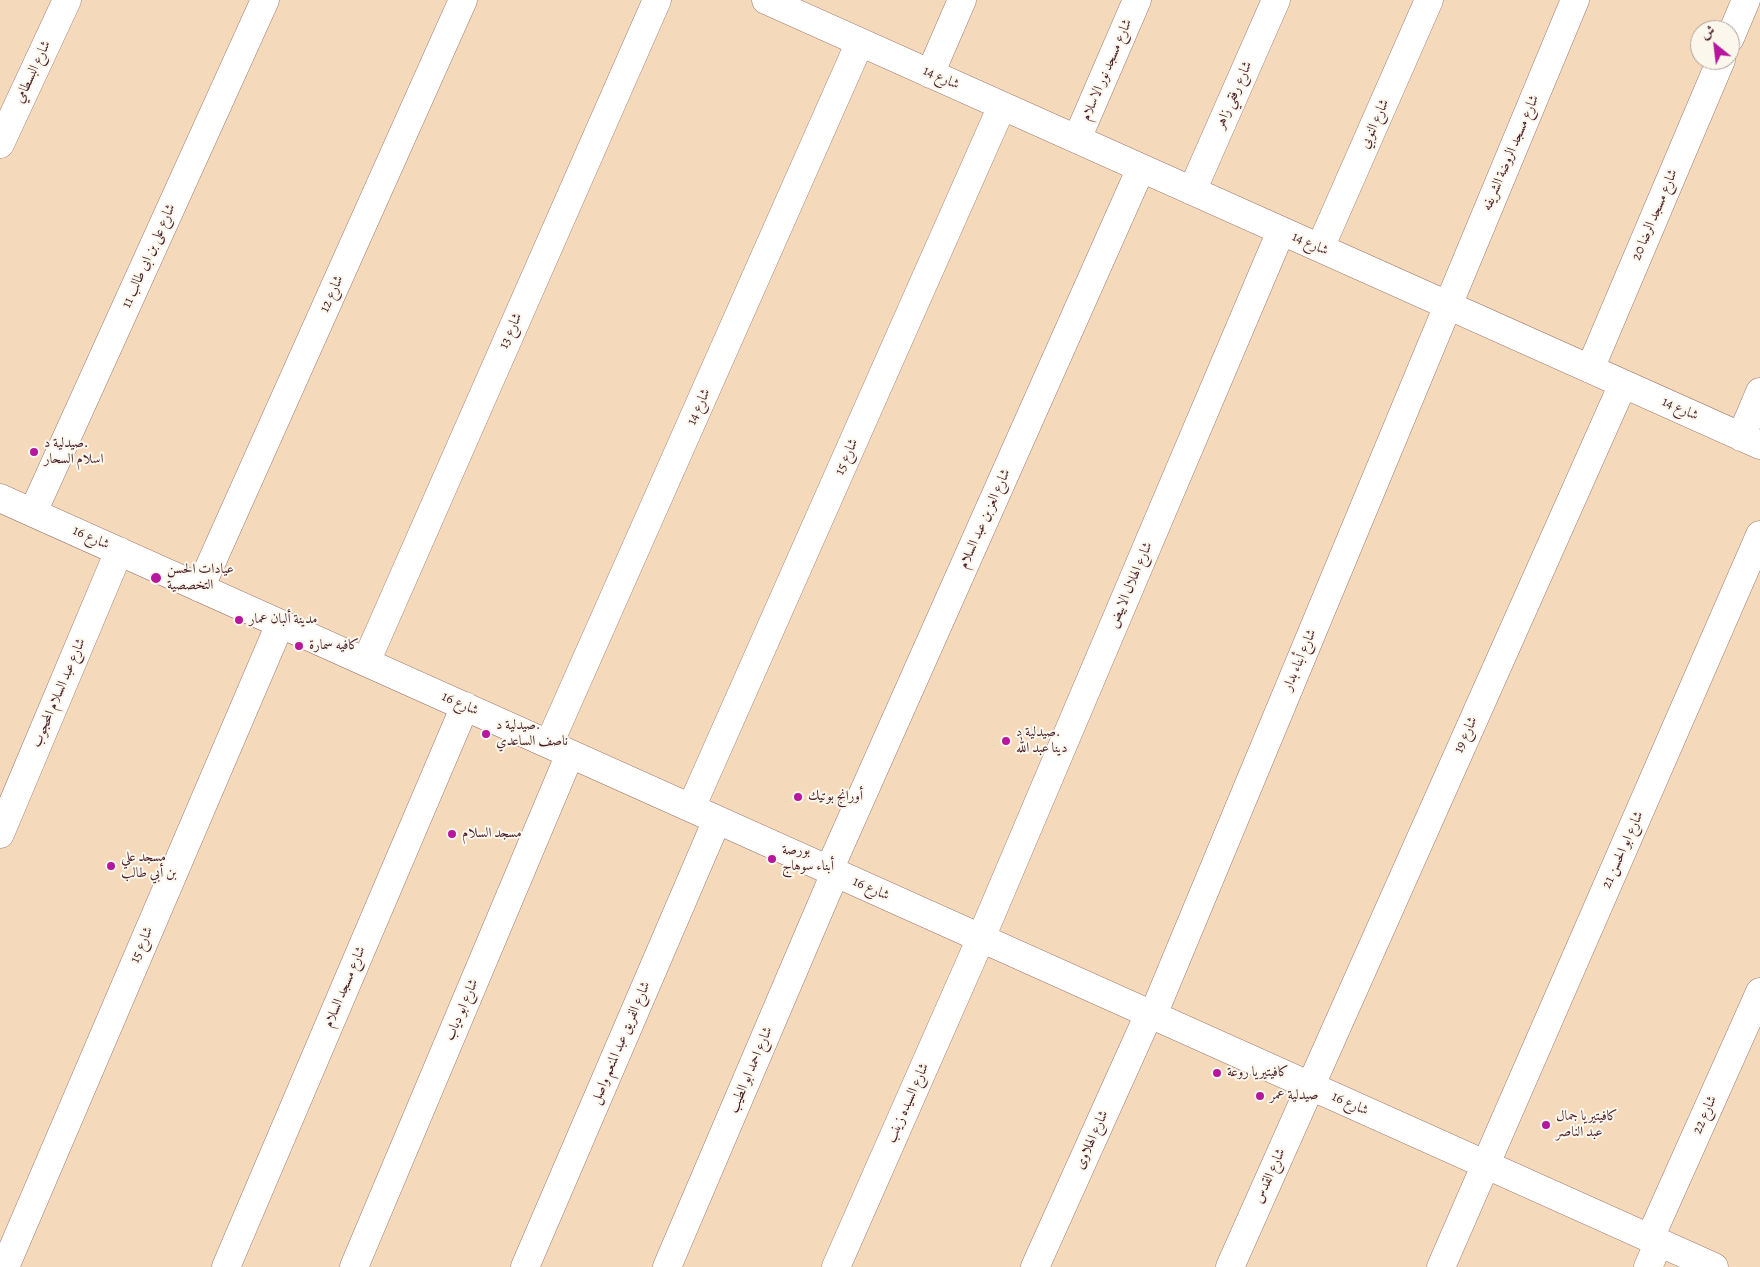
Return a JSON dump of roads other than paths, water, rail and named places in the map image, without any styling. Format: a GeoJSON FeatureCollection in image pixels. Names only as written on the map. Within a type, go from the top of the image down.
{"type":"FeatureCollection","features":[{"type":"Feature","properties":{"kind":"street","name":"شارع البسطامي"},"geometry":{"type":"LineString","coordinates":[[0,144],[67,0]]}},
{"type":"Feature","properties":{"kind":"street","name":"شارع على بن ابى طالب 11"},"geometry":{"type":"LineString","coordinates":[[32,512],[266,0]]}},
{"type":"Feature","properties":{"kind":"street","name":"شارع 12"},"geometry":{"type":"LineString","coordinates":[[200,588],[463,0]]}},
{"type":"Feature","properties":{"kind":"street","name":"شارع 13"},"geometry":{"type":"LineString","coordinates":[[366,662],[657,0]]}},
{"type":"Feature","properties":{"kind":"street"},"geometry":{"type":"LineString","coordinates":[[930,74],[962,0]]}},
{"type":"Feature","properties":{"kind":"street","name":"شارع مسجد نور الاسلام"},"geometry":{"type":"LineString","coordinates":[[1077,140],[1137,0]]}},
{"type":"Feature","properties":{"kind":"street","name":"شارع رفقي زاهر"},"geometry":{"type":"LineString","coordinates":[[1192,191],[1276,0]]}},
{"type":"Feature","properties":{"kind":"street","name":"شارع النوبي"},"geometry":{"type":"LineString","coordinates":[[1320,248],[1429,0]]}},
{"type":"Feature","properties":{"kind":"street","name":"شارع مسجد الروضة الشريفه"},"geometry":{"type":"LineString","coordinates":[[1448,306],[1575,0]]}},
{"type":"Feature","properties":{"kind":"street"},"geometry":{"type":"LineString","coordinates":[[1738,20],[1746,0]]}},
{"type":"Feature","properties":{"kind":"street","name":"شارع 14"},"geometry":{"type":"LineString","coordinates":[[781,3],[930,74],[1750,441]]}},
{"type":"Feature","properties":{"kind":"street","name":"شارع 14"},"geometry":{"type":"LineString","coordinates":[[560,749],[860,42]]}},
{"type":"Feature","properties":{"kind":"street","name":"شارع مسجد الرضا 20"},"geometry":{"type":"LineString","coordinates":[[1590,369],[1716,70]]}},
{"type":"Feature","properties":{"kind":"street","name":"شارع 15"},"geometry":{"type":"LineString","coordinates":[[691,808],[1002,106]]}},
{"type":"Feature","properties":{"kind":"street","name":"شارع العز بن عبد السلام"},"geometry":{"type":"LineString","coordinates":[[832,871],[1141,168]]}},
{"type":"Feature","properties":{"kind":"street","name":"شارع الهلال الابيض"},"geometry":{"type":"LineString","coordinates":[[981,938],[1281,231]]}},
{"type":"Feature","properties":{"kind":"street","name":"شارع أبناء بدار"},"geometry":{"type":"LineString","coordinates":[[1151,1014],[1448,306]]}},
{"type":"Feature","properties":{"kind":"street","name":"شارع 19"},"geometry":{"type":"LineString","coordinates":[[1310,1086],[1623,384]]}},
{"type":"Feature","properties":{"kind":"street"},"geometry":{"type":"LineString","coordinates":[[1750,441],[1760,392]]}},
{"type":"Feature","properties":{"kind":"street","name":"شارع 16"},"geometry":{"type":"LineString","coordinates":[[0,498],[1714,1267]]}},
{"type":"Feature","properties":{"kind":"street","name":"شارع ابو الحسن 21"},"geometry":{"type":"LineString","coordinates":[[1486,1165],[1760,535]]}},
{"type":"Feature","properties":{"kind":"street","name":"شارع عبد السلام المحجوب"},"geometry":{"type":"LineString","coordinates":[[0,834],[119,551]]}},
{"type":"Feature","properties":{"kind":"street","name":"شارع 15"},"geometry":{"type":"LineString","coordinates":[[5,1267],[280,624]]}},
{"type":"Feature","properties":{"kind":"street","name":"شارع مسجد السلام"},"geometry":{"type":"LineString","coordinates":[[226,1267],[465,706]]}},
{"type":"Feature","properties":{"kind":"street","name":"شارع ابو دياب"},"geometry":{"type":"LineString","coordinates":[[354,1267],[560,749]]}},
{"type":"Feature","properties":{"kind":"street","name":"شارع الفريق عبد المنعم واصل"},"geometry":{"type":"LineString","coordinates":[[525,1267],[717,820]]}},
{"type":"Feature","properties":{"kind":"street","name":"شارع احمد ابو الطيب"},"geometry":{"type":"LineString","coordinates":[[667,1267],[832,871]]}},
{"type":"Feature","properties":{"kind":"street","name":"شارع السيده زينب"},"geometry":{"type":"LineString","coordinates":[[836,1267],[981,938]]}},
{"type":"Feature","properties":{"kind":"street","name":"شارع 22"},"geometry":{"type":"LineString","coordinates":[[1648,1267],[1654,1240],[1760,992]]}},
{"type":"Feature","properties":{"kind":"street","name":"شارع الهلاوى"},"geometry":{"type":"LineString","coordinates":[[1035,1267],[1151,1014]]}},
{"type":"Feature","properties":{"kind":"street","name":"شارع القدس"},"geometry":{"type":"LineString","coordinates":[[1230,1267],[1310,1086]]}},
{"type":"Feature","properties":{"kind":"street"},"geometry":{"type":"LineString","coordinates":[[1441,1267],[1486,1165]]}},
{"type":"Feature","properties":{"kind":"place","name":"صيدلية د. اسلام السحار"},"geometry":{"type":"Point","coordinates":[34,452]}},
{"type":"Feature","properties":{"kind":"place","name":"عيادات الحسن التخصصية"},"geometry":{"type":"Point","coordinates":[156,578]}},
{"type":"Feature","properties":{"kind":"place","name":"مدينة ألبان عمار"},"geometry":{"type":"Point","coordinates":[239,620]}},
{"type":"Feature","properties":{"kind":"place","name":"كافيه سمارة"},"geometry":{"type":"Point","coordinates":[299,646]}},
{"type":"Feature","properties":{"kind":"place","name":"صيدلية د. ناصف الساعدي"},"geometry":{"type":"Point","coordinates":[486,734]}},
{"type":"Feature","properties":{"kind":"place","name":"صيدلية د. دينا عبد الله"},"geometry":{"type":"Point","coordinates":[1006,741]}},
{"type":"Feature","properties":{"kind":"place","name":"أورانج بوتيك"},"geometry":{"type":"Point","coordinates":[798,797]}},
{"type":"Feature","properties":{"kind":"place","name":"مسجد السلام"},"geometry":{"type":"Point","coordinates":[452,834]}},
{"type":"Feature","properties":{"kind":"place","name":"بورصة أبناء سوهاج"},"geometry":{"type":"Point","coordinates":[772,859]}},
{"type":"Feature","properties":{"kind":"place","name":"مسجد علي بن أبي طالب"},"geometry":{"type":"Point","coordinates":[111,866]}},
{"type":"Feature","properties":{"kind":"place","name":"كافيتيريا روعة"},"geometry":{"type":"Point","coordinates":[1217,1073]}},
{"type":"Feature","properties":{"kind":"place","name":"صيدلية عمر"},"geometry":{"type":"Point","coordinates":[1260,1096]}},
{"type":"Feature","properties":{"kind":"place","name":"كافيتيريا جمال عبد الناصر"},"geometry":{"type":"Point","coordinates":[1546,1125]}}]}
